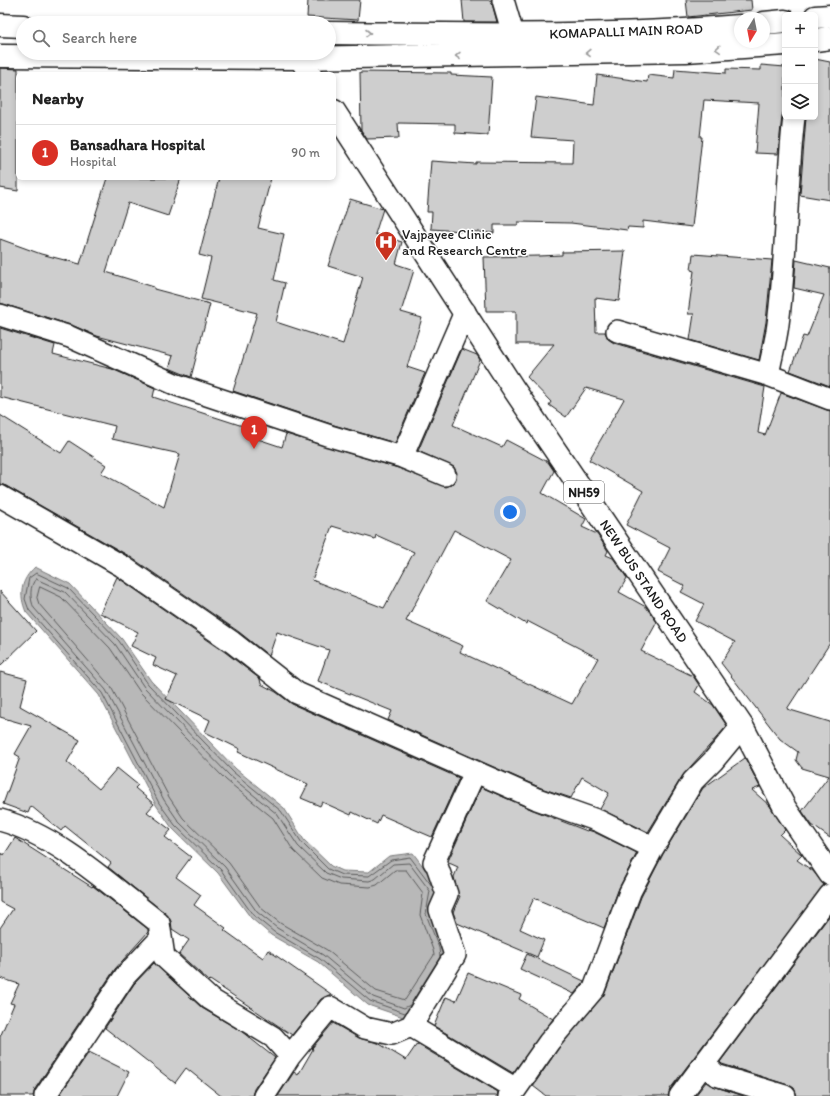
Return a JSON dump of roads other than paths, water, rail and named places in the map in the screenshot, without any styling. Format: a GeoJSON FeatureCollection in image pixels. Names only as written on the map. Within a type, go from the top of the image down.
{"type":"FeatureCollection","features":[{"type":"Feature","properties":{"kind":"main road"},"geometry":{"type":"LineString","coordinates":[[818,17],[830,16]]}},
{"type":"Feature","properties":{"kind":"main road"},"geometry":{"type":"LineString","coordinates":[[770,23],[782,21]]}},
{"type":"Feature","properties":{"kind":"main road"},"geometry":{"type":"LineString","coordinates":[[0,25],[16,26]]}},
{"type":"Feature","properties":{"kind":"main road","name":"KOMAPALLI MAIN ROAD"},"geometry":{"type":"LineString","coordinates":[[336,33],[512,34],[679,30],[734,26]]}},
{"type":"Feature","properties":{"kind":"main road"},"geometry":{"type":"LineString","coordinates":[[818,40],[830,38]]}},
{"type":"Feature","properties":{"kind":"main road"},"geometry":{"type":"LineString","coordinates":[[203,60],[304,62],[686,51],[782,44]]}},
{"type":"Feature","properties":{"kind":"main road"},"geometry":{"type":"LineString","coordinates":[[0,56],[16,56]]}},
{"type":"Feature","properties":{"kind":"main road","name":"NEW BUS STAND ROAD"},"geometry":{"type":"LineString","coordinates":[[336,114],[513,388],[742,726],[785,808],[830,874]]}},
{"type":"Feature","properties":{"kind":"street"},"geometry":{"type":"LineString","coordinates":[[503,0],[519,55]]}},
{"type":"Feature","properties":{"kind":"street"},"geometry":{"type":"LineString","coordinates":[[768,375],[778,325],[794,120]]}},
{"type":"Feature","properties":{"kind":"street"},"geometry":{"type":"LineString","coordinates":[[402,457],[465,312]]}},
{"type":"Feature","properties":{"kind":"street"},"geometry":{"type":"LineString","coordinates":[[0,315],[70,337],[177,385],[330,436],[402,457],[445,475]]}},
{"type":"Feature","properties":{"kind":"street"},"geometry":{"type":"LineString","coordinates":[[617,331],[768,375],[830,400]]}},
{"type":"Feature","properties":{"kind":"street"},"geometry":{"type":"LineString","coordinates":[[0,496],[122,566],[232,642],[297,693],[537,799],[599,821],[653,848]]}},
{"type":"Feature","properties":{"kind":"street"},"geometry":{"type":"LineString","coordinates":[[411,1026],[512,1092],[549,1042],[594,988],[630,892],[653,848],[693,781],[713,761],[742,726]]}},
{"type":"Feature","properties":{"kind":"street"},"geometry":{"type":"LineString","coordinates":[[264,1096],[290,1056],[330,1007],[365,1028],[392,1034],[411,1026],[455,955],[440,910],[447,894],[436,863],[434,862],[475,772]]}},
{"type":"Feature","properties":{"kind":"street"},"geometry":{"type":"LineString","coordinates":[[0,820],[22,826],[68,853],[159,924],[164,957],[210,999],[273,1037],[290,1056]]}},
{"type":"Feature","properties":{"kind":"street"},"geometry":{"type":"LineString","coordinates":[[680,1096],[830,895]]}},
{"type":"Feature","properties":{"kind":"street"},"geometry":{"type":"LineString","coordinates":[[45,1096],[125,976],[161,938]]}},
{"type":"Feature","properties":{"kind":"street"},"geometry":{"type":"LineString","coordinates":[[705,1064],[716,1075],[785,1096]]}},
{"type":"Feature","properties":{"kind":"water"},"geometry":{"type":"Polygon","coordinates":[[[35,567],[70,584],[122,639],[151,681],[236,769],[284,808],[304,840],[331,866],[342,871],[369,872],[389,856],[413,853],[440,889],[448,947],[406,1018],[368,1005],[318,962],[271,935],[251,918],[218,873],[172,828],[156,805],[99,695],[26,612],[22,600],[22,588],[26,578],[35,567]]]}},
{"type":"Feature","properties":{"kind":"place","name":"Vajpayee Clinic and Research Centre"},"geometry":{"type":"Point","coordinates":[386,262]}},
{"type":"Feature","properties":{"kind":"place","name":"Bansadhara Hospital"},"geometry":{"type":"Point","coordinates":[254,449]}}]}
